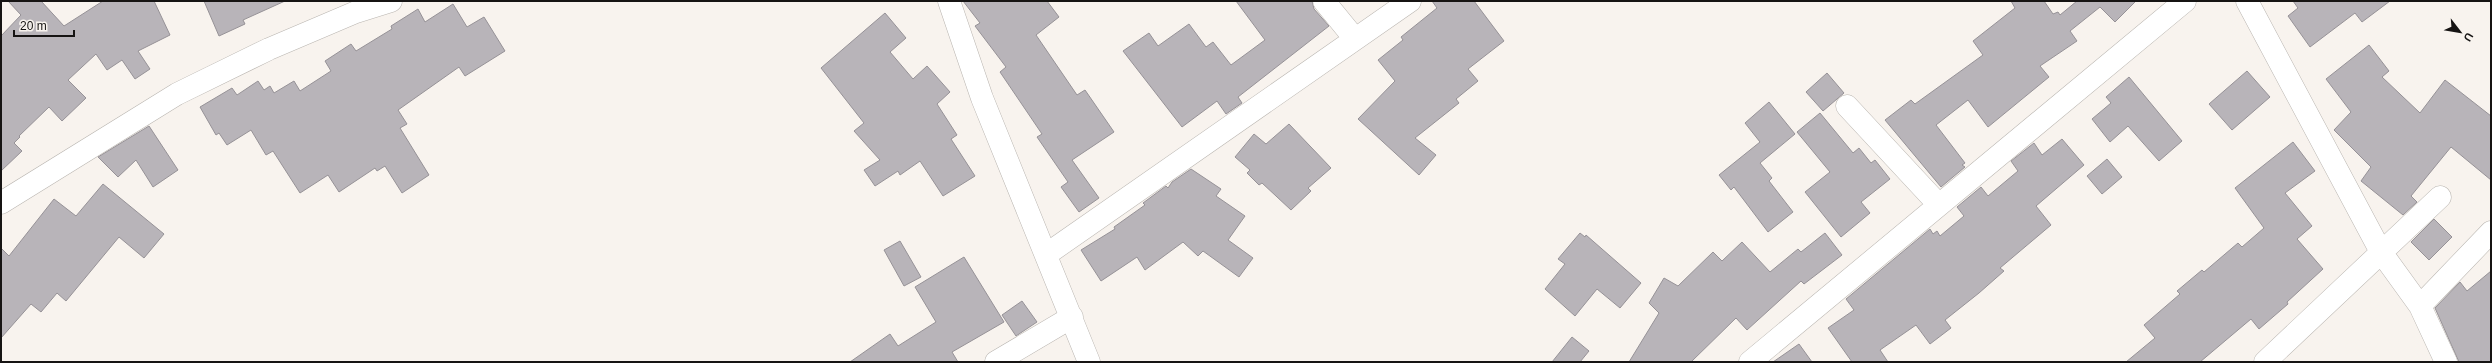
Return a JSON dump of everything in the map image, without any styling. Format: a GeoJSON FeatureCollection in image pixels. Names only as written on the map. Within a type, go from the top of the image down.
{"type":"FeatureCollection","features":[{"type":"Feature","properties":{"kind":"street"},"geometry":{"type":"LineString","coordinates":[[1,202],[176,94],[269,49],[356,12],[391,1]]}},
{"type":"Feature","properties":{"kind":"street"},"geometry":{"type":"LineString","coordinates":[[949,1],[982,98],[1047,254],[1089,362]]}},
{"type":"Feature","properties":{"kind":"street"},"geometry":{"type":"LineString","coordinates":[[1324,1],[1355,38]]}},
{"type":"Feature","properties":{"kind":"street"},"geometry":{"type":"LineString","coordinates":[[1047,254],[1410,1]]}},
{"type":"Feature","properties":{"kind":"street"},"geometry":{"type":"LineString","coordinates":[[1750,362],[2185,1]]}},
{"type":"Feature","properties":{"kind":"street"},"geometry":{"type":"LineString","coordinates":[[2247,1],[2381,252],[2420,306],[2446,362]]}},
{"type":"Feature","properties":{"kind":"street"},"geometry":{"type":"LineString","coordinates":[[1847,106],[1939,205]]}},
{"type":"Feature","properties":{"kind":"street"},"geometry":{"type":"LineString","coordinates":[[2265,362],[2440,197]]}},
{"type":"Feature","properties":{"kind":"street"},"geometry":{"type":"LineString","coordinates":[[2420,306],[2491,232]]}},
{"type":"Feature","properties":{"kind":"street"},"geometry":{"type":"LineString","coordinates":[[996,362],[1072,317]]}},
{"type":"Feature","properties":{"kind":"building"},"geometry":{"type":"Polygon","coordinates":[[[8,1],[41,1],[64,26],[103,1],[154,1],[170,35],[138,51],[150,69],[135,79],[122,60],[107,70],[96,54],[68,80],[86,98],[62,121],[49,107],[19,136],[20,137],[14,143],[22,151],[1,171],[1,36],[21,15],[8,1]]]}},
{"type":"Feature","properties":{"kind":"building"},"geometry":{"type":"Polygon","coordinates":[[[204,1],[285,1],[243,20],[245,24],[219,36],[204,1]]]}},
{"type":"Feature","properties":{"kind":"building"},"geometry":{"type":"Polygon","coordinates":[[[963,1],[1047,1],[1059,17],[1036,35],[1077,95],[1085,90],[1114,132],[1072,160],[1099,198],[1079,212],[1061,187],[1068,182],[1037,137],[1042,134],[1000,72],[1006,67],[975,26],[980,23],[963,1]]]}},
{"type":"Feature","properties":{"kind":"building"},"geometry":{"type":"Polygon","coordinates":[[[1236,1],[1312,1],[1314,9],[1329,26],[1238,97],[1242,103],[1226,114],[1217,101],[1182,127],[1123,51],[1149,33],[1158,46],[1189,24],[1206,47],[1213,42],[1231,65],[1265,40],[1236,1]]]}},
{"type":"Feature","properties":{"kind":"building"},"geometry":{"type":"Polygon","coordinates":[[[1432,1],[1474,1],[1504,41],[1468,69],[1478,81],[1456,99],[1459,103],[1415,138],[1436,155],[1419,175],[1358,119],[1395,81],[1378,60],[1403,40],[1401,37],[1437,8],[1432,1]]]}},
{"type":"Feature","properties":{"kind":"building"},"geometry":{"type":"Polygon","coordinates":[[[2011,1],[2044,1],[2053,14],[2058,12],[2060,15],[2077,1],[2136,1],[2115,22],[2100,7],[2070,31],[2077,41],[2040,66],[2049,77],[1988,127],[1968,100],[1936,125],[1965,163],[1962,165],[1965,167],[1941,187],[1885,120],[1911,100],[1915,104],[1983,55],[1973,41],[2015,8],[2011,1]]]}},
{"type":"Feature","properties":{"kind":"building"},"geometry":{"type":"Polygon","coordinates":[[[2293,1],[2390,1],[2362,22],[2355,13],[2310,47],[2288,16],[2298,8],[2293,1]]]}},
{"type":"Feature","properties":{"kind":"building"},"geometry":{"type":"Polygon","coordinates":[[[453,4],[467,27],[484,17],[505,51],[465,76],[459,67],[398,110],[407,124],[400,128],[429,175],[402,193],[385,166],[377,171],[375,168],[339,192],[328,175],[300,193],[273,151],[266,155],[251,130],[227,145],[219,133],[216,135],[200,107],[232,88],[237,95],[258,81],[264,90],[270,86],[274,93],[294,81],[300,91],[331,71],[325,61],[351,44],[356,51],[392,29],[391,26],[418,9],[425,22],[453,4]]]}},
{"type":"Feature","properties":{"kind":"building"},"geometry":{"type":"Polygon","coordinates":[[[885,13],[906,38],[890,52],[913,79],[927,66],[950,92],[937,104],[957,135],[951,139],[975,176],[943,196],[920,161],[900,175],[898,171],[875,186],[864,170],[880,160],[854,131],[864,123],[821,68],[885,13]]]}},
{"type":"Feature","properties":{"kind":"building"},"geometry":{"type":"Polygon","coordinates":[[[2369,45],[2389,71],[2382,77],[2420,113],[2445,80],[2491,116],[2491,180],[2451,147],[2411,196],[2417,202],[2403,215],[2361,181],[2371,167],[2334,130],[2351,112],[2326,79],[2369,45]]]}},
{"type":"Feature","properties":{"kind":"building"},"geometry":{"type":"Polygon","coordinates":[[[2247,71],[2270,97],[2232,130],[2209,104],[2247,71]]]}},
{"type":"Feature","properties":{"kind":"building"},"geometry":{"type":"Polygon","coordinates":[[[1827,73],[1844,93],[1823,111],[1806,92],[1827,73]]]}},
{"type":"Feature","properties":{"kind":"building"},"geometry":{"type":"Polygon","coordinates":[[[2129,77],[2182,141],[2159,161],[2128,126],[2110,142],[2092,119],[2111,103],[2106,97],[2129,77]]]}},
{"type":"Feature","properties":{"kind":"building"},"geometry":{"type":"Polygon","coordinates":[[[1769,102],[1795,134],[1760,163],[1772,178],[1769,181],[1793,212],[1768,232],[1734,187],[1731,190],[1719,175],[1760,142],[1745,123],[1769,102]]]}},
{"type":"Feature","properties":{"kind":"building"},"geometry":{"type":"Polygon","coordinates":[[[1820,113],[1853,153],[1859,148],[1871,163],[1875,160],[1890,179],[1861,202],[1870,213],[1841,237],[1805,192],[1830,172],[1797,132],[1820,113]]]}},
{"type":"Feature","properties":{"kind":"building"},"geometry":{"type":"Polygon","coordinates":[[[1289,124],[1331,168],[1308,188],[1311,191],[1291,210],[1262,183],[1259,185],[1247,173],[1250,170],[1235,157],[1254,134],[1266,144],[1289,124]]]}},
{"type":"Feature","properties":{"kind":"building"},"geometry":{"type":"Polygon","coordinates":[[[149,126],[178,170],[153,187],[136,160],[118,177],[98,157],[149,126]]]}},
{"type":"Feature","properties":{"kind":"building"},"geometry":{"type":"Polygon","coordinates":[[[2062,139],[2084,165],[2036,206],[2051,225],[2000,268],[2004,271],[1945,320],[1951,328],[1930,344],[1916,325],[1880,350],[1888,362],[1852,362],[1828,328],[1854,310],[1846,299],[1930,229],[1933,234],[1937,231],[1940,236],[1964,216],[1957,207],[1981,187],[1988,196],[2018,171],[2011,161],[2034,143],[2042,155],[2062,139]]]}},
{"type":"Feature","properties":{"kind":"building"},"geometry":{"type":"Polygon","coordinates":[[[2293,142],[2315,171],[2285,193],[2312,226],[2297,239],[2323,269],[2287,302],[2288,304],[2259,329],[2251,319],[2200,362],[2126,362],[2155,338],[2144,325],[2180,294],[2177,291],[2202,270],[2204,272],[2238,243],[2242,247],[2264,228],[2235,188],[2293,142]]]}},
{"type":"Feature","properties":{"kind":"building"},"geometry":{"type":"Polygon","coordinates":[[[2107,159],[2122,177],[2102,194],[2087,176],[2107,159]]]}},
{"type":"Feature","properties":{"kind":"building"},"geometry":{"type":"Polygon","coordinates":[[[1191,169],[1221,189],[1216,196],[1245,216],[1228,240],[1253,258],[1239,277],[1203,251],[1198,256],[1183,242],[1145,270],[1137,257],[1101,281],[1081,250],[1115,229],[1114,227],[1145,205],[1143,203],[1166,186],[1168,188],[1172,182],[1191,169]]]}},
{"type":"Feature","properties":{"kind":"building"},"geometry":{"type":"Polygon","coordinates":[[[103,184],[164,234],[144,258],[119,237],[66,301],[57,293],[41,312],[31,304],[1,338],[1,248],[9,256],[54,199],[76,216],[103,184]]]}},
{"type":"Feature","properties":{"kind":"building"},"geometry":{"type":"Polygon","coordinates":[[[2434,219],[2452,237],[2429,260],[2411,242],[2434,219]]]}},
{"type":"Feature","properties":{"kind":"building"},"geometry":{"type":"Polygon","coordinates":[[[1580,233],[1585,237],[1586,235],[1641,283],[1620,308],[1597,289],[1575,316],[1545,289],[1565,264],[1558,259],[1580,233]]]}},
{"type":"Feature","properties":{"kind":"building"},"geometry":{"type":"Polygon","coordinates":[[[1825,233],[1842,255],[1804,284],[1801,281],[1747,330],[1736,318],[1691,362],[1629,362],[1659,313],[1649,303],[1664,278],[1678,286],[1713,252],[1722,261],[1742,242],[1770,272],[1798,249],[1801,252],[1825,233]]]}},
{"type":"Feature","properties":{"kind":"building"},"geometry":{"type":"Polygon","coordinates":[[[900,241],[921,277],[904,286],[884,250],[900,241]]]}},
{"type":"Feature","properties":{"kind":"building"},"geometry":{"type":"Polygon","coordinates":[[[964,257],[1004,322],[952,352],[958,362],[850,362],[890,334],[898,346],[936,322],[915,287],[964,257]]]}},
{"type":"Feature","properties":{"kind":"building"},"geometry":{"type":"Polygon","coordinates":[[[2491,271],[2491,362],[2459,362],[2435,308],[2460,282],[2467,291],[2491,271]]]}},
{"type":"Feature","properties":{"kind":"building"},"geometry":{"type":"Polygon","coordinates":[[[1022,301],[1037,322],[1016,336],[1002,315],[1022,301]]]}},
{"type":"Feature","properties":{"kind":"building"},"geometry":{"type":"Polygon","coordinates":[[[1572,337],[1589,351],[1580,362],[1552,362],[1572,337]]]}},
{"type":"Feature","properties":{"kind":"building"},"geometry":{"type":"Polygon","coordinates":[[[1799,344],[1812,362],[1773,362],[1799,344]]]}}]}
